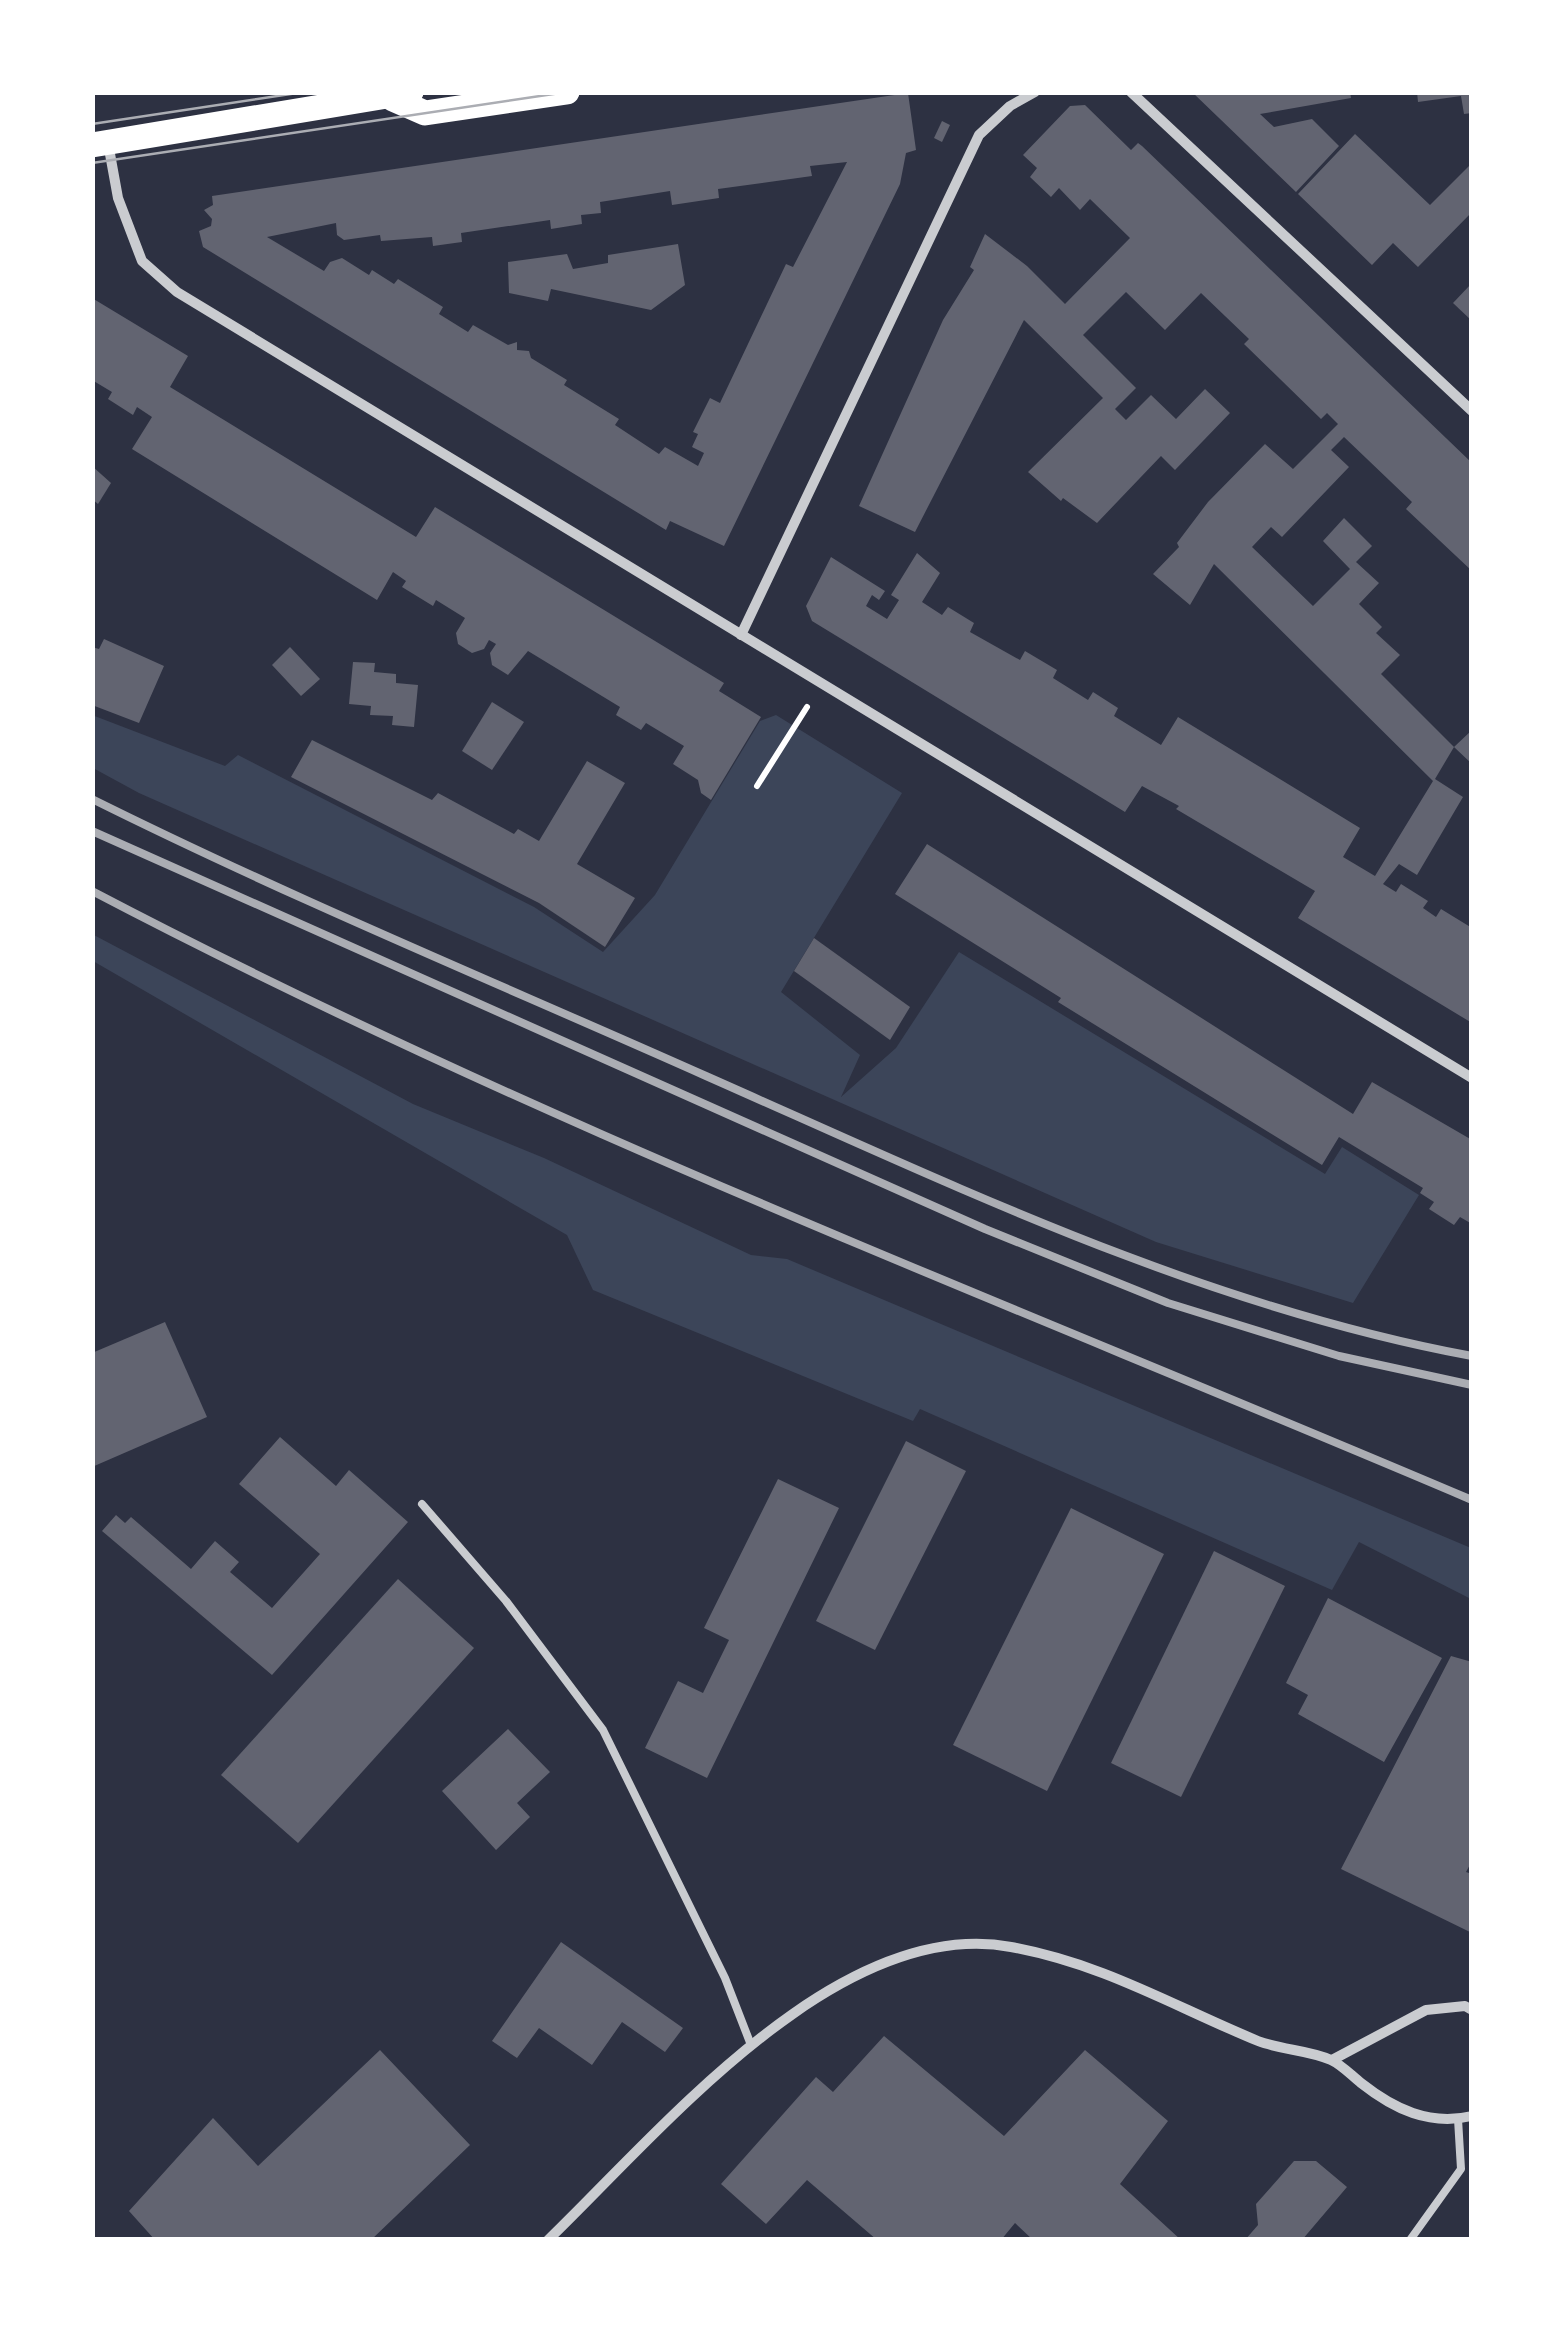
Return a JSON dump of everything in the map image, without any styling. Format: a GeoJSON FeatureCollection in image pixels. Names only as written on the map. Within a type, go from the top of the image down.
{"type":"FeatureCollection","features":[{"type":"Feature","properties":{"kind":"main road"},"geometry":{"type":"LineString","coordinates":[[100,144],[402,96],[425,113],[566,92]]}},
{"type":"Feature","properties":{"kind":"street"},"geometry":{"type":"LineString","coordinates":[[741,636],[980,135],[1010,106],[1036,92]]}},
{"type":"Feature","properties":{"kind":"street"},"geometry":{"type":"LineString","coordinates":[[1130,92],[1472,412]]}},
{"type":"Feature","properties":{"kind":"street"},"geometry":{"type":"LineString","coordinates":[[100,144],[142,261],[177,292],[1472,1078]]}},
{"type":"Feature","properties":{"kind":"street"},"geometry":{"type":"LineString","coordinates":[[548,2240],[751,2045],[853,1975],[918,1954],[1006,1946],[1087,1965],[1261,2042],[1332,2060],[1377,2096],[1409,2113],[1444,2122],[1472,2116]]}},
{"type":"Feature","properties":{"kind":"street"},"geometry":{"type":"LineString","coordinates":[[1332,2060],[1426,2010],[1466,2006],[1472,2010]]}},
{"type":"Feature","properties":{"kind":"lane"},"geometry":{"type":"LineString","coordinates":[[422,1504],[506,1601],[603,1730],[724,1978],[751,2045]]}},
{"type":"Feature","properties":{"kind":"lane"},"geometry":{"type":"LineString","coordinates":[[1410,2240],[1461,2169],[1458,2119]]}},
{"type":"Feature","properties":{"kind":"path"},"geometry":{"type":"LineString","coordinates":[[758,786],[821,684]]}},
{"type":"Feature","properties":{"kind":"shaded area"},"geometry":{"type":"Polygon","coordinates":[[[92,715],[225,766],[238,755],[534,907],[603,952],[655,895],[760,721],[776,715],[902,793],[781,992],[860,1055],[841,1097],[896,1048],[959,952],[1325,1174],[1342,1147],[1419,1195],[1353,1303],[1156,1242],[139,793],[93,768],[92,715]]]}},
{"type":"Feature","properties":{"kind":"shaded area"},"geometry":{"type":"Polygon","coordinates":[[[92,934],[413,1104],[544,1158],[751,1255],[787,1259],[1471,1548],[1471,1599],[1359,1542],[1332,1590],[920,1409],[913,1421],[593,1290],[567,1235],[93,961],[92,934]]]}},
{"type":"Feature","properties":{"kind":"building"},"geometry":{"type":"Polygon","coordinates":[[[1192,92],[1350,92],[1351,98],[1260,114],[1274,127],[1312,119],[1339,146],[1296,192],[1192,92]]]}},
{"type":"Feature","properties":{"kind":"building"},"geometry":{"type":"Polygon","coordinates":[[[1417,92],[1472,92],[1472,113],[1464,114],[1461,96],[1418,102],[1417,92]]]}},
{"type":"Feature","properties":{"kind":"building"},"geometry":{"type":"Polygon","coordinates":[[[908,93],[916,150],[906,153],[900,184],[724,546],[670,521],[666,530],[203,247],[199,231],[211,226],[212,219],[204,210],[213,205],[212,196],[908,93]],[[847,162],[810,166],[812,176],[718,189],[719,198],[672,205],[670,191],[600,202],[601,213],[581,215],[582,224],[551,229],[550,220],[461,233],[462,242],[433,246],[432,237],[381,241],[380,235],[344,240],[337,235],[336,223],[267,237],[324,271],[330,262],[342,258],[369,275],[372,270],[394,284],[398,279],[443,307],[439,314],[468,332],[473,325],[508,345],[517,342],[517,350],[529,351],[531,358],[567,380],[564,385],[619,419],[615,425],[659,454],[665,447],[698,466],[704,453],[692,447],[698,434],[693,432],[710,398],[720,403],[786,264],[793,267],[847,162]]]}},
{"type":"Feature","properties":{"kind":"building"},"geometry":{"type":"Polygon","coordinates":[[[1085,105],[1131,150],[1138,143],[1142,146],[1472,463],[1472,571],[1406,509],[1412,502],[1344,437],[1331,450],[1349,467],[1282,537],[1271,527],[1252,547],[1313,606],[1350,569],[1323,541],[1344,518],[1372,546],[1356,562],[1379,583],[1359,604],[1382,627],[1376,633],[1400,655],[1381,674],[1454,747],[1435,779],[1463,797],[1417,875],[1399,864],[1383,884],[1396,892],[1401,884],[1428,901],[1423,908],[1436,917],[1441,909],[1472,928],[1472,1023],[1298,918],[1315,891],[1176,809],[1179,806],[1142,786],[1125,812],[812,621],[806,606],[831,557],[885,591],[879,600],[872,595],[866,606],[887,619],[899,600],[891,595],[917,553],[940,573],[922,602],[942,615],[948,607],[974,623],[970,632],[1020,660],[1025,651],[1057,670],[1053,678],[1088,700],[1093,692],[1118,708],[1114,716],[1161,745],[1178,717],[1360,828],[1343,857],[1375,876],[1433,781],[1214,564],[1190,605],[1153,574],[1179,547],[1177,543],[1208,502],[1265,444],[1293,469],[1338,424],[1327,413],[1321,419],[1244,344],[1249,339],[1201,293],[1165,330],[1126,292],[1083,335],[1136,388],[1115,409],[1126,420],[1151,395],[1176,419],[1205,389],[1230,413],[1175,470],[1161,456],[1097,523],[1063,498],[1061,501],[1028,472],[1103,398],[1024,320],[915,532],[859,506],[943,320],[974,270],[970,267],[985,234],[1027,266],[1065,304],[1130,238],[1090,199],[1080,210],[1059,188],[1051,197],[1030,177],[1037,168],[1023,155],[1070,106],[1085,105]]]}},
{"type":"Feature","properties":{"kind":"building"},"geometry":{"type":"Polygon","coordinates":[[[942,121],[950,125],[942,142],[934,138],[942,121]]]}},
{"type":"Feature","properties":{"kind":"building"},"geometry":{"type":"Polygon","coordinates":[[[1355,134],[1430,205],[1472,163],[1472,212],[1418,267],[1393,243],[1372,265],[1298,194],[1355,134]]]}},
{"type":"Feature","properties":{"kind":"building"},"geometry":{"type":"Polygon","coordinates":[[[678,244],[685,285],[651,310],[551,289],[548,301],[509,293],[508,262],[567,254],[573,269],[608,263],[608,255],[678,244]]]}},
{"type":"Feature","properties":{"kind":"building"},"geometry":{"type":"Polygon","coordinates":[[[1472,283],[1472,321],[1453,303],[1472,283]]]}},
{"type":"Feature","properties":{"kind":"building"},"geometry":{"type":"Polygon","coordinates":[[[92,298],[188,356],[170,387],[416,537],[435,507],[724,683],[719,691],[761,717],[711,800],[701,793],[698,780],[673,764],[684,746],[646,723],[641,730],[616,715],[620,707],[528,651],[508,675],[492,665],[490,653],[496,644],[489,640],[484,649],[472,653],[458,644],[456,633],[465,618],[436,600],[433,606],[402,587],[406,581],[393,572],[377,600],[132,449],[152,417],[137,407],[133,415],[108,399],[112,392],[92,380],[92,298]]]}},
{"type":"Feature","properties":{"kind":"building"},"geometry":{"type":"Polygon","coordinates":[[[92,466],[111,483],[98,504],[92,499],[92,466]]]}},
{"type":"Feature","properties":{"kind":"building"},"geometry":{"type":"Polygon","coordinates":[[[104,639],[164,666],[139,723],[92,705],[92,647],[99,649],[104,639]]]}},
{"type":"Feature","properties":{"kind":"building"},"geometry":{"type":"Polygon","coordinates":[[[290,647],[320,679],[301,696],[272,665],[290,647]]]}},
{"type":"Feature","properties":{"kind":"building"},"geometry":{"type":"Polygon","coordinates":[[[353,662],[375,663],[374,672],[396,674],[396,683],[418,685],[414,727],[392,725],[393,716],[370,715],[371,706],[349,704],[353,662]]]}},
{"type":"Feature","properties":{"kind":"building"},"geometry":{"type":"Polygon","coordinates":[[[492,702],[524,722],[492,770],[462,751],[492,702]]]}},
{"type":"Feature","properties":{"kind":"building"},"geometry":{"type":"Polygon","coordinates":[[[1472,730],[1472,764],[1454,747],[1472,730]]]}},
{"type":"Feature","properties":{"kind":"building"},"geometry":{"type":"Polygon","coordinates":[[[312,740],[432,800],[438,793],[514,834],[518,829],[539,841],[587,761],[625,783],[577,864],[635,898],[605,947],[539,903],[291,777],[312,740]]]}},
{"type":"Feature","properties":{"kind":"building"},"geometry":{"type":"Polygon","coordinates":[[[927,844],[1353,1114],[1372,1082],[1472,1140],[1472,1224],[1460,1217],[1454,1225],[1429,1209],[1434,1202],[1420,1193],[1423,1188],[1339,1137],[1322,1165],[1058,1002],[1061,998],[895,894],[927,844]]]}},
{"type":"Feature","properties":{"kind":"building"},"geometry":{"type":"Polygon","coordinates":[[[814,938],[910,1007],[890,1040],[794,971],[814,938]]]}},
{"type":"Feature","properties":{"kind":"building"},"geometry":{"type":"Polygon","coordinates":[[[165,1322],[207,1417],[92,1467],[92,1353],[165,1322]]]}},
{"type":"Feature","properties":{"kind":"building"},"geometry":{"type":"Polygon","coordinates":[[[280,1437],[336,1486],[349,1470],[408,1522],[272,1675],[102,1531],[116,1515],[125,1523],[131,1517],[191,1569],[215,1541],[239,1562],[230,1572],[272,1608],[320,1554],[239,1484],[280,1437]]]}},
{"type":"Feature","properties":{"kind":"building"},"geometry":{"type":"Polygon","coordinates":[[[906,1441],[966,1471],[875,1650],[816,1621],[906,1441]]]}},
{"type":"Feature","properties":{"kind":"building"},"geometry":{"type":"Polygon","coordinates":[[[778,1479],[839,1508],[707,1778],[645,1748],[678,1681],[703,1693],[729,1640],[704,1628],[778,1479]]]}},
{"type":"Feature","properties":{"kind":"building"},"geometry":{"type":"Polygon","coordinates":[[[1071,1508],[1164,1554],[1047,1791],[953,1745],[1071,1508]]]}},
{"type":"Feature","properties":{"kind":"building"},"geometry":{"type":"Polygon","coordinates":[[[1214,1551],[1285,1586],[1181,1797],[1111,1763],[1214,1551]]]}},
{"type":"Feature","properties":{"kind":"building"},"geometry":{"type":"Polygon","coordinates":[[[398,1579],[474,1648],[298,1843],[221,1775],[398,1579]]]}},
{"type":"Feature","properties":{"kind":"building"},"geometry":{"type":"Polygon","coordinates":[[[1328,1598],[1442,1658],[1384,1762],[1298,1714],[1308,1695],[1286,1683],[1328,1598]]]}},
{"type":"Feature","properties":{"kind":"building"},"geometry":{"type":"Polygon","coordinates":[[[1451,1656],[1472,1662],[1472,1861],[1466,1872],[1472,1874],[1472,1933],[1341,1869],[1451,1656]]]}},
{"type":"Feature","properties":{"kind":"building"},"geometry":{"type":"Polygon","coordinates":[[[508,1729],[550,1772],[517,1803],[530,1817],[496,1850],[442,1791],[508,1729]]]}},
{"type":"Feature","properties":{"kind":"building"},"geometry":{"type":"Polygon","coordinates":[[[561,1942],[683,2028],[665,2052],[622,2022],[592,2065],[539,2028],[517,2058],[492,2041],[561,1942]]]}},
{"type":"Feature","properties":{"kind":"building"},"geometry":{"type":"Polygon","coordinates":[[[884,2036],[1004,2136],[1085,2050],[1168,2121],[1120,2184],[1181,2240],[1033,2240],[1015,2223],[1001,2240],[877,2240],[807,2180],[766,2224],[721,2184],[816,2077],[833,2092],[884,2036]]]}},
{"type":"Feature","properties":{"kind":"building"},"geometry":{"type":"Polygon","coordinates":[[[380,2050],[470,2145],[371,2240],[155,2240],[129,2211],[213,2118],[258,2166],[380,2050]]]}},
{"type":"Feature","properties":{"kind":"building"},"geometry":{"type":"Polygon","coordinates":[[[1294,2161],[1316,2161],[1347,2187],[1302,2240],[1245,2240],[1258,2225],[1256,2204],[1294,2161]]]}},
{"type":"Feature","properties":{"kind":"tram line"},"geometry":{"type":"LineString","coordinates":[[92,124],[304,92]]}},
{"type":"Feature","properties":{"kind":"tram line"},"geometry":{"type":"LineString","coordinates":[[92,163],[567,92]]}},
{"type":"Feature","properties":{"kind":"railway"},"geometry":{"type":"LineString","coordinates":[[92,799],[398,941],[1081,1238],[1273,1307],[1472,1356]]}},
{"type":"Feature","properties":{"kind":"railway"},"geometry":{"type":"LineString","coordinates":[[92,831],[985,1229],[1168,1303],[1339,1356],[1472,1385]]}},
{"type":"Feature","properties":{"kind":"railway"},"geometry":{"type":"LineString","coordinates":[[92,891],[260,976],[603,1135],[1472,1500]]}}]}
